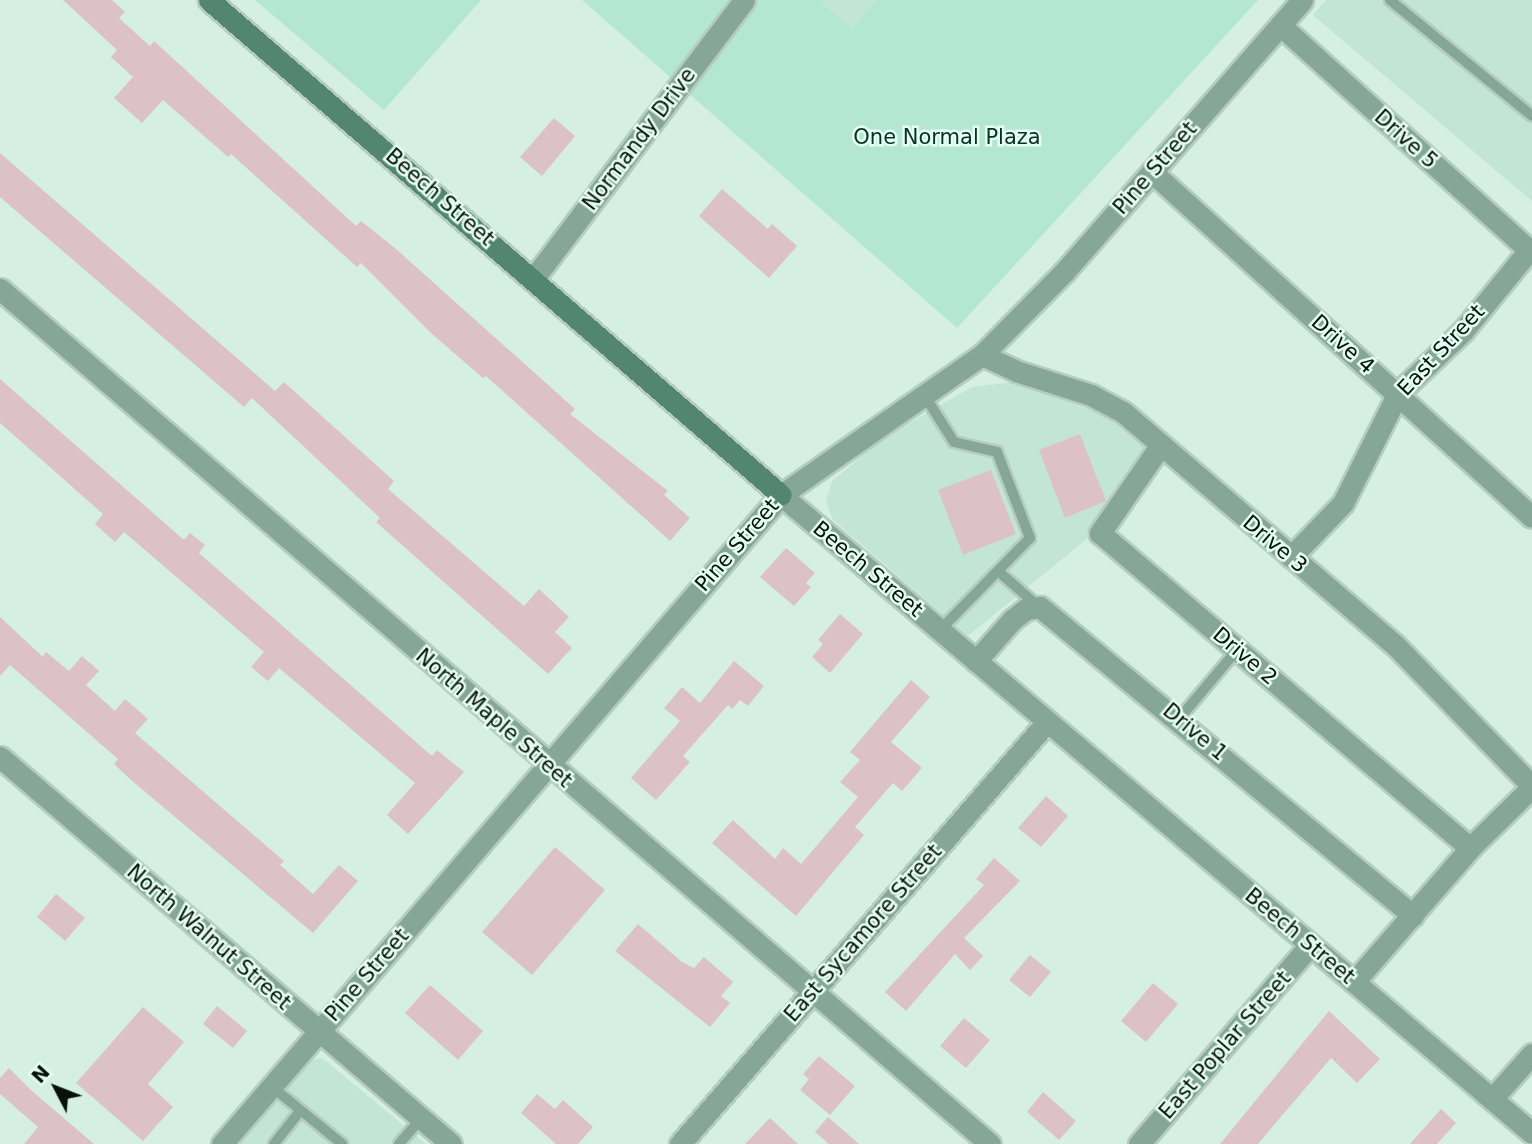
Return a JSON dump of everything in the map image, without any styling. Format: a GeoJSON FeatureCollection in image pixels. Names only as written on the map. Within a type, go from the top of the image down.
{"type":"FeatureCollection","features":[{"type":"Feature","properties":{"kind":"main road","name":"Beech Street"},"geometry":{"type":"LineString","coordinates":[[209,0],[534,278],[781,495]]}},
{"type":"Feature","properties":{"kind":"street","name":"Normandy Drive"},"geometry":{"type":"LineString","coordinates":[[534,278],[744,0]]}},
{"type":"Feature","properties":{"kind":"street","name":"Pine Street"},"geometry":{"type":"LineString","coordinates":[[222,1144],[781,495],[855,441],[926,398],[982,355],[1152,172],[1302,0]]}},
{"type":"Feature","properties":{"kind":"street","name":"Drive 5"},"geometry":{"type":"LineString","coordinates":[[1280,25],[1530,251]]}},
{"type":"Feature","properties":{"kind":"street","name":"Drive 4"},"geometry":{"type":"LineString","coordinates":[[1152,172],[1532,517]]}},
{"type":"Feature","properties":{"kind":"street","name":"East Street"},"geometry":{"type":"LineString","coordinates":[[1291,557],[1343,503],[1398,393],[1463,331],[1530,251]]}},
{"type":"Feature","properties":{"kind":"street","name":"North Maple Street"},"geometry":{"type":"LineString","coordinates":[[0,289],[990,1144]]}},
{"type":"Feature","properties":{"kind":"street","name":"Drive 3"},"geometry":{"type":"LineString","coordinates":[[982,355],[1016,371],[1091,395],[1123,412],[1395,645],[1532,786]]}},
{"type":"Feature","properties":{"kind":"street","name":"Drive 2"},"geometry":{"type":"LineString","coordinates":[[1160,446],[1100,533],[1470,848]]}},
{"type":"Feature","properties":{"kind":"street","name":"Beech Street"},"geometry":{"type":"LineString","coordinates":[[781,495],[1532,1133]]}},
{"type":"Feature","properties":{"kind":"street"},"geometry":{"type":"LineString","coordinates":[[976,661],[1012,620],[1026,609],[1040,607]]}},
{"type":"Feature","properties":{"kind":"street","name":"Drive 1"},"geometry":{"type":"LineString","coordinates":[[1040,607],[1179,719],[1413,916]]}},
{"type":"Feature","properties":{"kind":"street","name":"East Sycamore Street"},"geometry":{"type":"LineString","coordinates":[[680,1144],[1047,722]]}},
{"type":"Feature","properties":{"kind":"street","name":"North Walnut Street"},"geometry":{"type":"LineString","coordinates":[[0,757],[451,1144]]}},
{"type":"Feature","properties":{"kind":"street"},"geometry":{"type":"LineString","coordinates":[[1354,982],[1470,848],[1532,786]]}},
{"type":"Feature","properties":{"kind":"street","name":"East Poplar Street"},"geometry":{"type":"LineString","coordinates":[[1139,1144],[1310,945]]}},
{"type":"Feature","properties":{"kind":"street"},"geometry":{"type":"LineString","coordinates":[[1492,1099],[1532,1054]]}},
{"type":"Feature","properties":{"kind":"lane"},"geometry":{"type":"LineString","coordinates":[[1390,0],[1532,116]]}},
{"type":"Feature","properties":{"kind":"lane"},"geometry":{"type":"LineString","coordinates":[[926,398],[954,442],[997,452],[1030,538],[940,630]]}},
{"type":"Feature","properties":{"kind":"lane"},"geometry":{"type":"LineString","coordinates":[[998,571],[1040,607]]}},
{"type":"Feature","properties":{"kind":"lane"},"geometry":{"type":"LineString","coordinates":[[1179,719],[1237,650]]}},
{"type":"Feature","properties":{"kind":"lane"},"geometry":{"type":"LineString","coordinates":[[271,1086],[342,1144]]}},
{"type":"Feature","properties":{"kind":"lane"},"geometry":{"type":"LineString","coordinates":[[274,1144],[300,1111]]}},
{"type":"Feature","properties":{"kind":"lane"},"geometry":{"type":"LineString","coordinates":[[400,1144],[421,1119]]}},
{"type":"Feature","properties":{"kind":"shaded area"},"geometry":{"type":"Polygon","coordinates":[[[820,0],[876,0],[852,28],[820,0]]]}},
{"type":"Feature","properties":{"kind":"shaded area"},"geometry":{"type":"Polygon","coordinates":[[[1326,0],[1532,0],[1532,201],[1313,15],[1326,0]]]}},
{"type":"Feature","properties":{"kind":"shaded area"},"geometry":{"type":"Polygon","coordinates":[[[1015,382],[1105,415],[1147,450],[1093,534],[968,636],[833,520],[826,501],[832,481],[885,437],[972,387],[1015,382]]]}},
{"type":"Feature","properties":{"kind":"shaded area"},"geometry":{"type":"Polygon","coordinates":[[[320,1058],[426,1144],[236,1144],[306,1062],[320,1058]]]}},
{"type":"Feature","properties":{"kind":"green space"},"geometry":{"type":"Polygon","coordinates":[[[255,0],[481,0],[384,110],[255,0]]]}},
{"type":"Feature","properties":{"kind":"green space","name":"One Normal Plaza"},"geometry":{"type":"Polygon","coordinates":[[[582,0],[820,0],[852,28],[876,0],[1258,0],[957,328],[582,0]]]}},
{"type":"Feature","properties":{"kind":"building"},"geometry":{"type":"Polygon","coordinates":[[[63,0],[112,0],[125,12],[119,18],[150,46],[154,41],[356,226],[361,221],[396,249],[575,409],[570,414],[668,491],[664,495],[690,518],[670,541],[486,376],[483,378],[431,333],[361,263],[357,267],[231,154],[228,157],[163,100],[142,123],[114,98],[133,77],[111,57],[117,50],[63,0]]]}},
{"type":"Feature","properties":{"kind":"building"},"geometry":{"type":"Polygon","coordinates":[[[554,118],[575,136],[542,176],[520,157],[554,118]]]}},
{"type":"Feature","properties":{"kind":"building"},"geometry":{"type":"Polygon","coordinates":[[[0,153],[275,391],[284,382],[394,481],[388,489],[524,606],[539,589],[569,617],[555,632],[572,648],[548,674],[376,522],[380,518],[252,398],[244,407],[0,197],[0,153]]]}},
{"type":"Feature","properties":{"kind":"building"},"geometry":{"type":"Polygon","coordinates":[[[722,189],[768,229],[772,224],[797,246],[769,278],[699,216],[722,189]]]}},
{"type":"Feature","properties":{"kind":"building"},"geometry":{"type":"Polygon","coordinates":[[[0,379],[184,540],[190,533],[205,545],[199,553],[432,756],[437,750],[464,772],[408,834],[387,815],[415,783],[279,668],[268,681],[251,667],[264,652],[124,532],[115,542],[95,524],[103,514],[0,423],[0,379]]]}},
{"type":"Feature","properties":{"kind":"building"},"geometry":{"type":"Polygon","coordinates":[[[1080,434],[1106,501],[1065,518],[1039,450],[1080,434]]]}},
{"type":"Feature","properties":{"kind":"building"},"geometry":{"type":"Polygon","coordinates":[[[991,470],[1016,534],[963,555],[938,490],[991,470]]]}},
{"type":"Feature","properties":{"kind":"building"},"geometry":{"type":"Polygon","coordinates":[[[786,548],[815,573],[806,583],[811,587],[794,606],[760,577],[786,548]]]}},
{"type":"Feature","properties":{"kind":"building"},"geometry":{"type":"Polygon","coordinates":[[[840,614],[863,634],[830,673],[812,657],[823,644],[818,640],[840,614]]]}},
{"type":"Feature","properties":{"kind":"building"},"geometry":{"type":"Polygon","coordinates":[[[0,617],[43,657],[46,652],[69,671],[82,656],[99,671],[86,685],[115,711],[125,699],[148,719],[135,733],[284,861],[280,865],[313,894],[339,865],[358,881],[313,933],[131,780],[114,764],[118,759],[10,665],[0,676],[0,617]]]}},
{"type":"Feature","properties":{"kind":"building"},"geometry":{"type":"Polygon","coordinates":[[[734,661],[764,686],[748,706],[740,700],[732,709],[728,705],[683,756],[690,762],[656,800],[631,778],[680,721],[664,708],[682,687],[700,703],[734,661]]]}},
{"type":"Feature","properties":{"kind":"building"},"geometry":{"type":"Polygon","coordinates":[[[911,680],[930,697],[891,742],[922,768],[902,791],[893,783],[855,827],[864,835],[796,916],[712,843],[733,820],[775,859],[783,848],[801,864],[858,797],[840,782],[860,760],[850,752],[911,680]]]}},
{"type":"Feature","properties":{"kind":"building"},"geometry":{"type":"Polygon","coordinates":[[[1046,796],[1068,816],[1041,847],[1018,828],[1046,796]]]}},
{"type":"Feature","properties":{"kind":"building"},"geometry":{"type":"Polygon","coordinates":[[[555,847],[605,890],[532,975],[482,932],[555,847]]]}},
{"type":"Feature","properties":{"kind":"building"},"geometry":{"type":"Polygon","coordinates":[[[994,858],[1020,881],[964,938],[983,956],[970,970],[955,954],[906,1011],[885,992],[984,885],[976,879],[994,858]]]}},
{"type":"Feature","properties":{"kind":"building"},"geometry":{"type":"Polygon","coordinates":[[[56,894],[85,918],[65,941],[37,917],[56,894]]]}},
{"type":"Feature","properties":{"kind":"building"},"geometry":{"type":"Polygon","coordinates":[[[638,924],[682,962],[694,968],[704,957],[733,982],[721,996],[730,1003],[710,1027],[615,951],[638,924]]]}},
{"type":"Feature","properties":{"kind":"building"},"geometry":{"type":"Polygon","coordinates":[[[1030,955],[1051,972],[1030,997],[1009,980],[1030,955]]]}},
{"type":"Feature","properties":{"kind":"building"},"geometry":{"type":"Polygon","coordinates":[[[1153,983],[1178,1004],[1146,1042],[1121,1021],[1153,983]]]}},
{"type":"Feature","properties":{"kind":"building"},"geometry":{"type":"Polygon","coordinates":[[[430,985],[483,1031],[458,1060],[405,1013],[430,985]]]}},
{"type":"Feature","properties":{"kind":"building"},"geometry":{"type":"Polygon","coordinates":[[[217,1006],[247,1031],[233,1048],[203,1024],[217,1006]]]}},
{"type":"Feature","properties":{"kind":"building"},"geometry":{"type":"Polygon","coordinates":[[[143,1007],[184,1042],[148,1084],[173,1107],[143,1141],[76,1083],[143,1007]]]}},
{"type":"Feature","properties":{"kind":"building"},"geometry":{"type":"Polygon","coordinates":[[[1329,1011],[1380,1059],[1357,1083],[1331,1058],[1258,1144],[1220,1144],[1329,1011]]]}},
{"type":"Feature","properties":{"kind":"building"},"geometry":{"type":"Polygon","coordinates":[[[964,1018],[990,1040],[966,1068],[940,1046],[964,1018]]]}},
{"type":"Feature","properties":{"kind":"building"},"geometry":{"type":"Polygon","coordinates":[[[819,1056],[855,1086],[830,1115],[800,1090],[809,1079],[803,1074],[819,1056]]]}},
{"type":"Feature","properties":{"kind":"building"},"geometry":{"type":"Polygon","coordinates":[[[9,1068],[94,1144],[24,1144],[38,1127],[0,1094],[0,1078],[9,1068]]]}},
{"type":"Feature","properties":{"kind":"building"},"geometry":{"type":"Polygon","coordinates":[[[1043,1092],[1076,1121],[1059,1140],[1027,1112],[1043,1092]]]}},
{"type":"Feature","properties":{"kind":"building"},"geometry":{"type":"Polygon","coordinates":[[[537,1094],[555,1109],[563,1100],[593,1127],[578,1144],[556,1144],[521,1113],[537,1094]]]}},
{"type":"Feature","properties":{"kind":"building"},"geometry":{"type":"Polygon","coordinates":[[[1441,1109],[1456,1123],[1437,1144],[1410,1144],[1441,1109]]]}},
{"type":"Feature","properties":{"kind":"building"},"geometry":{"type":"Polygon","coordinates":[[[828,1117],[859,1144],[829,1144],[815,1132],[828,1117]]]}},
{"type":"Feature","properties":{"kind":"building"},"geometry":{"type":"Polygon","coordinates":[[[770,1118],[798,1144],[745,1144],[770,1118]]]}}]}
